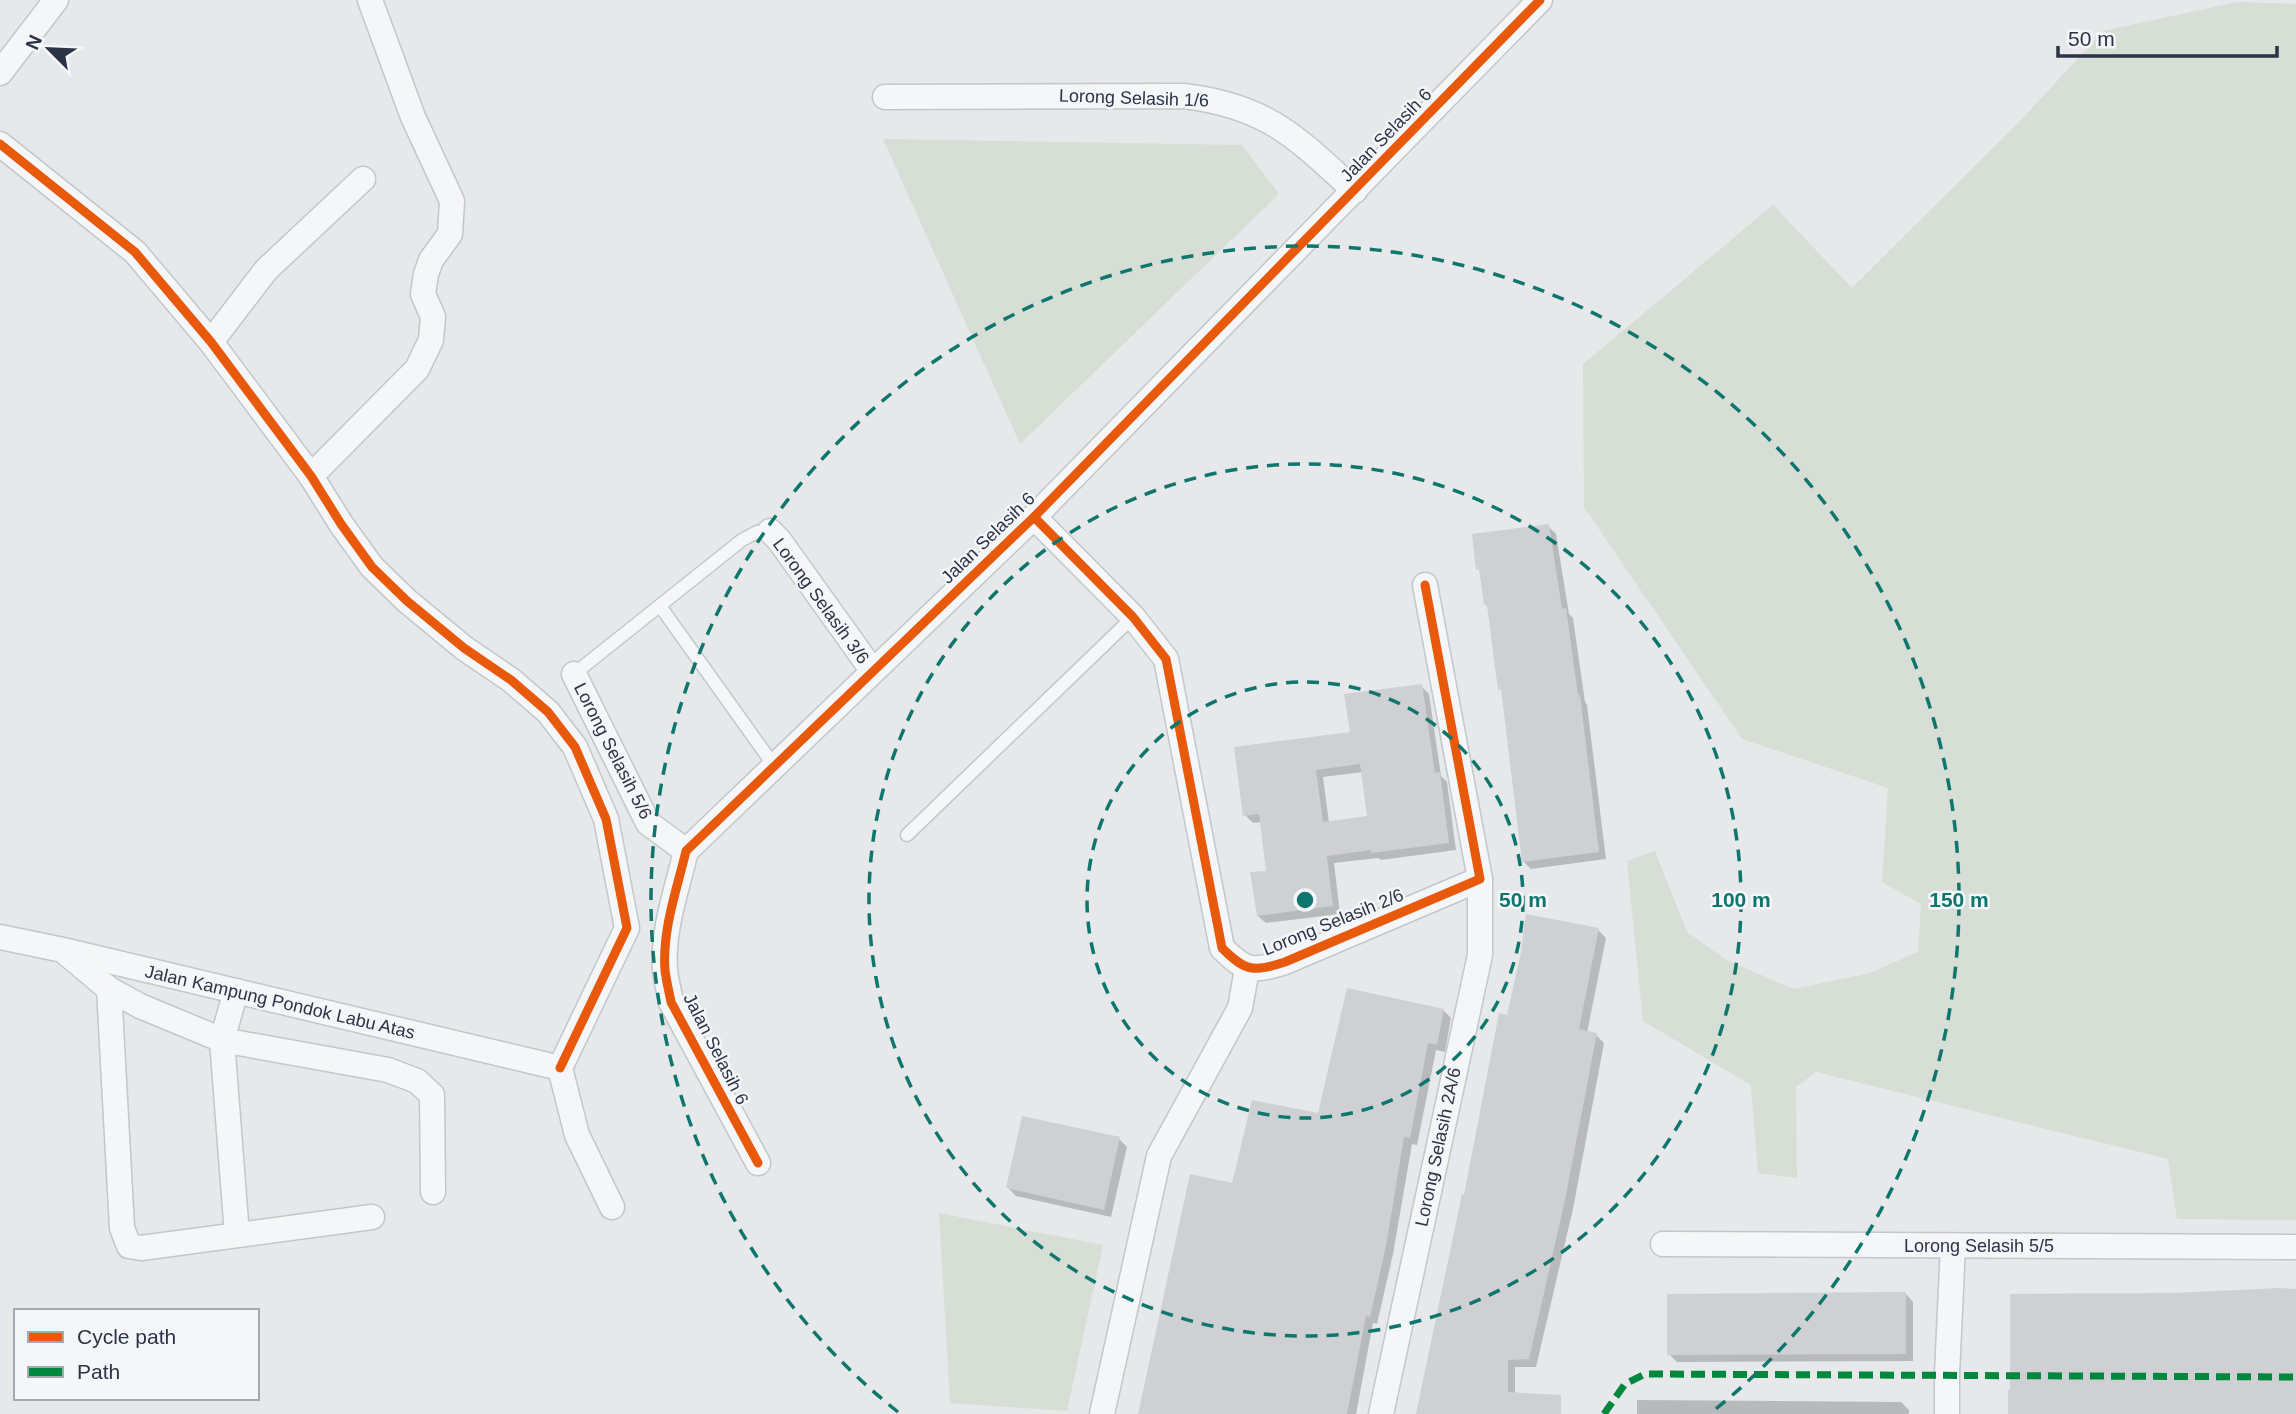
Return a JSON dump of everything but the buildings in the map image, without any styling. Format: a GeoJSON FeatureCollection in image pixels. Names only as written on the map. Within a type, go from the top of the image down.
{"type":"FeatureCollection","features":[{"type":"Feature","properties":{"kind":"street"},"geometry":{"type":"LineString","coordinates":[[0,73],[56,0]]}},
{"type":"Feature","properties":{"kind":"street"},"geometry":{"type":"LineString","coordinates":[[312,476],[416,369],[431,340],[433,317],[423,294],[426,274],[431,260],[450,234],[452,201],[413,117],[370,0]]}},
{"type":"Feature","properties":{"kind":"street","name":"Jalan Selasih 6"},"geometry":{"type":"LineString","coordinates":[[758,1163],[671,1002],[664,955],[686,851],[1034,517],[1540,0]]}},
{"type":"Feature","properties":{"kind":"street","name":"Lorong Selasih 1/6"},"geometry":{"type":"LineString","coordinates":[[885,97],[1171,96],[1215,100],[1255,113],[1292,134],[1355,191]]}},
{"type":"Feature","properties":{"kind":"street"},"geometry":{"type":"LineString","coordinates":[[0,144],[135,252],[211,342],[312,476],[341,524],[372,567],[407,601],[548,712],[575,747],[606,819],[627,928],[560,1068],[577,1135],[612,1207]]}},
{"type":"Feature","properties":{"kind":"street"},"geometry":{"type":"LineString","coordinates":[[211,342],[266,270],[363,179]]}},
{"type":"Feature","properties":{"kind":"street","name":"Lorong Selasih 2/6"},"geometry":{"type":"LineString","coordinates":[[1034,517],[1133,617],[1166,659],[1223,948],[1237,962],[1247,969],[1266,968],[1285,962],[1480,879]]}},
{"type":"Feature","properties":{"kind":"street","name":"Lorong Selasih 3/6"},"geometry":{"type":"LineString","coordinates":[[770,531],[872,670]]}},
{"type":"Feature","properties":{"kind":"street"},"geometry":{"type":"LineString","coordinates":[[1425,584],[1480,879]]}},
{"type":"Feature","properties":{"kind":"street","name":"Lorong Selasih 5/6"},"geometry":{"type":"LineString","coordinates":[[575,674],[648,823],[686,851]]}},
{"type":"Feature","properties":{"kind":"street","name":"Lorong Selasih 2A/6"},"geometry":{"type":"LineString","coordinates":[[1381,1414],[1480,955],[1480,879]]}},
{"type":"Feature","properties":{"kind":"street"},"geometry":{"type":"LineString","coordinates":[[627,928],[648,918],[670,918]]}},
{"type":"Feature","properties":{"kind":"street","name":"Jalan Kampung Pondok Labu Atas"},"geometry":{"type":"LineString","coordinates":[[0,937],[560,1068]]}},
{"type":"Feature","properties":{"kind":"street"},"geometry":{"type":"LineString","coordinates":[[63,950],[109,989],[140,1006],[222,1040],[388,1070],[417,1081],[432,1095],[433,1192]]}},
{"type":"Feature","properties":{"kind":"street","name":"Lorong Selasih 2/6"},"geometry":{"type":"LineString","coordinates":[[1102,1414],[1159,1156],[1240,1008],[1247,969]]}},
{"type":"Feature","properties":{"kind":"street"},"geometry":{"type":"LineString","coordinates":[[109,989],[121,1228],[129,1246],[141,1248],[372,1217]]}},
{"type":"Feature","properties":{"kind":"street"},"geometry":{"type":"LineString","coordinates":[[236,991],[222,1040],[237,1235]]}},
{"type":"Feature","properties":{"kind":"street","name":"Lorong Selasih 5/5"},"geometry":{"type":"LineString","coordinates":[[1663,1244],[2296,1247]]}},
{"type":"Feature","properties":{"kind":"street"},"geometry":{"type":"LineString","coordinates":[[1947,1414],[1953,1246]]}},
{"type":"Feature","properties":{"kind":"lane"},"geometry":{"type":"LineString","coordinates":[[575,674],[742,540],[757,532],[770,531]]}},
{"type":"Feature","properties":{"kind":"lane"},"geometry":{"type":"LineString","coordinates":[[660,606],[775,767]]}},
{"type":"Feature","properties":{"kind":"lane"},"geometry":{"type":"LineString","coordinates":[[907,835],[1133,617]]}},
{"type":"Feature","properties":{"kind":"shaded area"},"geometry":{"type":"Polygon","coordinates":[[[2237,2],[2296,4],[2296,1220],[2177,1219],[2168,1159],[1816,1072],[1796,1087],[1797,1178],[1758,1173],[1751,1085],[1643,1021],[1627,861],[1655,851],[1687,932],[1728,961],[1794,989],[1870,973],[1918,952],[1921,904],[1882,882],[1888,788],[1742,739],[1584,507],[1583,364],[1773,205],[1852,288],[2022,119],[2103,31],[2237,2]]]}},
{"type":"Feature","properties":{"kind":"shaded area"},"geometry":{"type":"Polygon","coordinates":[[[883,139],[1242,145],[1279,194],[1020,444],[883,139]]]}},
{"type":"Feature","properties":{"kind":"shaded area"},"geometry":{"type":"Polygon","coordinates":[[[939,1213],[1103,1245],[1067,1411],[950,1403],[939,1213]]]}},
{"type":"Feature","properties":{"kind":"marked path"},"geometry":{"type":"LineString","coordinates":[[1604,1414],[1625,1384],[1645,1374],[2296,1377]]}},
{"type":"Feature","properties":{"kind":"cycle path"},"geometry":{"type":"LineString","coordinates":[[758,1163],[671,1002],[665,970],[666,940],[686,851],[1034,517],[1540,0]]}},
{"type":"Feature","properties":{"kind":"cycle path"},"geometry":{"type":"LineString","coordinates":[[0,144],[135,252],[211,342],[311,476],[372,567],[407,601],[464,648],[511,680],[548,712],[575,747],[606,819],[627,928],[560,1068]]}},
{"type":"Feature","properties":{"kind":"cycle path"},"geometry":{"type":"LineString","coordinates":[[1034,517],[1133,617],[1166,659],[1222,948],[1237,962],[1250,968],[1285,962],[1480,879],[1425,585]]}}]}
